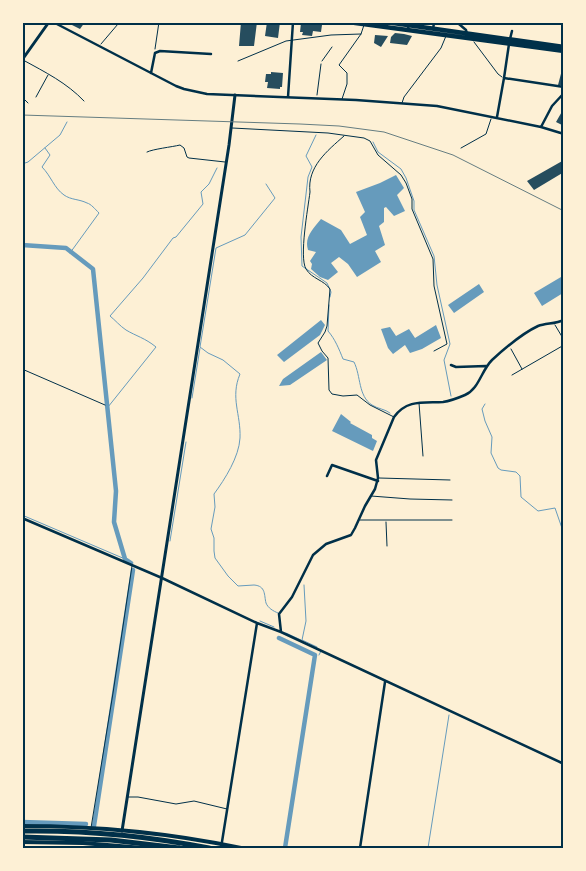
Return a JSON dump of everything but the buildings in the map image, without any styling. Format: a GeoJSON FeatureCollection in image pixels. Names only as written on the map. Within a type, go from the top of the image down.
{"type":"FeatureCollection","features":[{"type":"Feature","properties":{"kind":"highway"},"geometry":{"type":"LineString","coordinates":[[22,831],[112,834],[209,848]]}},
{"type":"Feature","properties":{"kind":"highway"},"geometry":{"type":"LineString","coordinates":[[22,837],[111,840],[179,848]]}},
{"type":"Feature","properties":{"kind":"main road"},"geometry":{"type":"LineString","coordinates":[[348,22],[408,26]]}},
{"type":"Feature","properties":{"kind":"main road"},"geometry":{"type":"LineString","coordinates":[[386,22],[564,51]]}},
{"type":"Feature","properties":{"kind":"main road"},"geometry":{"type":"LineString","coordinates":[[509,42],[564,47]]}},
{"type":"Feature","properties":{"kind":"main road"},"geometry":{"type":"LineString","coordinates":[[22,826],[122,831],[241,848]]}},
{"type":"Feature","properties":{"kind":"main road"},"geometry":{"type":"LineString","coordinates":[[167,836],[174,842],[173,848]]}},
{"type":"Feature","properties":{"kind":"main road"},"geometry":{"type":"LineString","coordinates":[[22,842],[83,842],[143,848]]}},
{"type":"Feature","properties":{"kind":"street"},"geometry":{"type":"LineString","coordinates":[[22,60],[49,22]]}},
{"type":"Feature","properties":{"kind":"street"},"geometry":{"type":"LineString","coordinates":[[53,22],[184,90],[207,94],[316,98],[437,106],[497,117],[564,134]]}},
{"type":"Feature","properties":{"kind":"street"},"geometry":{"type":"LineString","coordinates":[[288,97],[293,22]]}},
{"type":"Feature","properties":{"kind":"street"},"geometry":{"type":"LineString","coordinates":[[433,31],[434,23],[442,22]]}},
{"type":"Feature","properties":{"kind":"street"},"geometry":{"type":"LineString","coordinates":[[450,33],[452,23],[459,24],[466,30],[469,36]]}},
{"type":"Feature","properties":{"kind":"street"},"geometry":{"type":"LineString","coordinates":[[497,117],[512,31]]}},
{"type":"Feature","properties":{"kind":"street"},"geometry":{"type":"LineString","coordinates":[[151,73],[155,53],[160,51],[211,54]]}},
{"type":"Feature","properties":{"kind":"street"},"geometry":{"type":"LineString","coordinates":[[504,78],[564,87]]}},
{"type":"Feature","properties":{"kind":"street"},"geometry":{"type":"LineString","coordinates":[[541,127],[552,106],[564,93]]}},
{"type":"Feature","properties":{"kind":"street"},"geometry":{"type":"LineString","coordinates":[[120,847],[235,95]]}},
{"type":"Feature","properties":{"kind":"street"},"geometry":{"type":"LineString","coordinates":[[281,632],[279,614],[292,597],[313,556],[326,544],[351,535],[365,506],[376,489],[378,479],[376,460],[394,416],[405,406],[418,402],[448,401],[466,395],[476,389],[478,380],[486,366],[515,341],[538,326],[554,324],[564,320]]}},
{"type":"Feature","properties":{"kind":"street"},"geometry":{"type":"LineString","coordinates":[[451,365],[456,367],[486,366]]}},
{"type":"Feature","properties":{"kind":"street"},"geometry":{"type":"LineString","coordinates":[[327,476],[332,466],[378,479]]}},
{"type":"Feature","properties":{"kind":"street"},"geometry":{"type":"LineString","coordinates":[[22,518],[281,632],[564,764]]}},
{"type":"Feature","properties":{"kind":"street"},"geometry":{"type":"LineString","coordinates":[[221,846],[257,623]]}},
{"type":"Feature","properties":{"kind":"street"},"geometry":{"type":"LineString","coordinates":[[360,848],[386,682]]}},
{"type":"Feature","properties":{"kind":"lane"},"geometry":{"type":"LineString","coordinates":[[342,100],[347,84],[347,73],[338,65],[361,34],[365,24]]}},
{"type":"Feature","properties":{"kind":"lane"},"geometry":{"type":"LineString","coordinates":[[402,103],[404,97],[442,48],[450,33]]}},
{"type":"Feature","properties":{"kind":"lane"},"geometry":{"type":"LineString","coordinates":[[238,61],[266,48],[292,40],[331,35],[361,34]]}},
{"type":"Feature","properties":{"kind":"lane"},"geometry":{"type":"LineString","coordinates":[[469,36],[498,74],[504,78]]}},
{"type":"Feature","properties":{"kind":"lane"},"geometry":{"type":"LineString","coordinates":[[322,61],[332,47]]}},
{"type":"Feature","properties":{"kind":"lane"},"geometry":{"type":"LineString","coordinates":[[22,51],[27,52]]}},
{"type":"Feature","properties":{"kind":"lane"},"geometry":{"type":"LineString","coordinates":[[22,60],[49,74],[75,92],[84,101]]}},
{"type":"Feature","properties":{"kind":"lane"},"geometry":{"type":"LineString","coordinates":[[36,97],[49,74]]}},
{"type":"Feature","properties":{"kind":"lane"},"geometry":{"type":"LineString","coordinates":[[22,97],[28,103]]}},
{"type":"Feature","properties":{"kind":"lane"},"geometry":{"type":"LineString","coordinates":[[231,128],[364,138],[370,141],[378,155],[401,175],[406,183],[412,199],[412,209],[428,251],[433,259],[434,286],[447,344],[434,352]]}},
{"type":"Feature","properties":{"kind":"lane"},"geometry":{"type":"LineString","coordinates":[[344,136],[324,155],[312,172],[309,185],[310,192],[304,243],[305,268],[310,274],[327,284],[330,289],[327,326],[318,343],[328,358],[330,390],[332,394],[343,396],[357,395],[370,406],[394,416]]}},
{"type":"Feature","properties":{"kind":"lane"},"geometry":{"type":"LineString","coordinates":[[147,152],[180,145],[184,148],[189,158],[226,162]]}},
{"type":"Feature","properties":{"kind":"lane"},"geometry":{"type":"LineString","coordinates":[[22,369],[105,405]]}},
{"type":"Feature","properties":{"kind":"lane"},"geometry":{"type":"LineString","coordinates":[[418,402],[424,456]]}},
{"type":"Feature","properties":{"kind":"lane"},"geometry":{"type":"LineString","coordinates":[[378,479],[450,480]]}},
{"type":"Feature","properties":{"kind":"lane"},"geometry":{"type":"LineString","coordinates":[[371,496],[452,500]]}},
{"type":"Feature","properties":{"kind":"lane"},"geometry":{"type":"LineString","coordinates":[[358,520],[452,520]]}},
{"type":"Feature","properties":{"kind":"lane"},"geometry":{"type":"LineString","coordinates":[[386,520],[386,546]]}},
{"type":"Feature","properties":{"kind":"lane"},"geometry":{"type":"LineString","coordinates":[[90,828],[132,566]]}},
{"type":"Feature","properties":{"kind":"lane"},"geometry":{"type":"LineString","coordinates":[[127,797],[138,797],[176,804],[194,801],[227,809]]}},
{"type":"Feature","properties":{"kind":"path"},"geometry":{"type":"LineString","coordinates":[[155,53],[159,22]]}},
{"type":"Feature","properties":{"kind":"path"},"geometry":{"type":"LineString","coordinates":[[99,46],[118,24]]}},
{"type":"Feature","properties":{"kind":"path"},"geometry":{"type":"LineString","coordinates":[[316,98],[319,68],[322,61]]}},
{"type":"Feature","properties":{"kind":"path"},"geometry":{"type":"LineString","coordinates":[[461,148],[486,134],[492,116]]}},
{"type":"Feature","properties":{"kind":"path"},"geometry":{"type":"LineString","coordinates":[[554,324],[564,340]]}},
{"type":"Feature","properties":{"kind":"path"},"geometry":{"type":"LineString","coordinates":[[512,375],[564,345]]}},
{"type":"Feature","properties":{"kind":"path"},"geometry":{"type":"LineString","coordinates":[[509,347],[522,369]]}},
{"type":"Feature","properties":{"kind":"water"},"geometry":{"type":"Polygon","coordinates":[[[396,175],[404,188],[397,195],[405,211],[394,216],[386,207],[384,208],[384,222],[379,226],[385,245],[375,251],[381,262],[357,277],[348,264],[339,257],[331,263],[338,272],[328,280],[320,277],[311,269],[312,264],[310,261],[316,252],[308,250],[307,241],[312,230],[321,219],[341,230],[350,244],[367,235],[360,217],[365,212],[356,192],[396,175]]]}},
{"type":"Feature","properties":{"kind":"water"},"geometry":{"type":"Polygon","coordinates":[[[561,277],[563,293],[542,306],[534,293],[561,277]]]}},
{"type":"Feature","properties":{"kind":"water"},"geometry":{"type":"Polygon","coordinates":[[[479,284],[484,292],[454,313],[448,305],[479,284]]]}},
{"type":"Feature","properties":{"kind":"water"},"geometry":{"type":"Polygon","coordinates":[[[321,320],[325,325],[320,335],[284,362],[277,355],[321,320]]]}},
{"type":"Feature","properties":{"kind":"water"},"geometry":{"type":"Polygon","coordinates":[[[436,325],[441,338],[422,349],[410,353],[405,345],[393,354],[388,348],[381,329],[390,327],[396,336],[409,329],[415,338],[436,325]]]}},
{"type":"Feature","properties":{"kind":"water"},"geometry":{"type":"Polygon","coordinates":[[[321,352],[327,360],[290,385],[279,386],[283,379],[321,352]]]}},
{"type":"Feature","properties":{"kind":"water"},"geometry":{"type":"Polygon","coordinates":[[[341,414],[350,423],[372,435],[372,438],[377,441],[373,451],[332,431],[341,414]]]}},
{"type":"Feature","properties":{"kind":"waterway"},"geometry":{"type":"LineString","coordinates":[[22,164],[28,162],[60,135],[67,122]]}},
{"type":"Feature","properties":{"kind":"waterway"},"geometry":{"type":"LineString","coordinates":[[316,135],[306,156],[312,167],[308,177],[301,237],[302,266],[327,283],[331,292],[330,297]]}},
{"type":"Feature","properties":{"kind":"waterway"},"geometry":{"type":"LineString","coordinates":[[373,142],[378,152],[401,169],[406,178],[414,201],[414,210],[434,256],[437,285],[450,344],[444,360],[451,396]]}},
{"type":"Feature","properties":{"kind":"waterway"},"geometry":{"type":"LineString","coordinates":[[45,148],[50,155],[42,167],[58,189],[67,197],[90,204],[99,213],[70,253]]}},
{"type":"Feature","properties":{"kind":"waterway"},"geometry":{"type":"LineString","coordinates":[[108,407],[156,347],[126,330],[110,316],[203,204],[201,192],[209,184],[217,168]]}},
{"type":"Feature","properties":{"kind":"waterway"},"geometry":{"type":"LineString","coordinates":[[266,184],[275,198],[245,235],[216,248],[200,347],[223,360],[240,374],[236,391],[240,429],[239,445],[231,468],[214,494],[215,507],[211,529],[214,538],[215,558],[238,586],[254,585],[261,587],[264,591],[267,605],[278,613]]}},
{"type":"Feature","properties":{"kind":"waterway"},"geometry":{"type":"LineString","coordinates":[[22,245],[66,248],[93,269],[116,491],[114,522],[125,559],[131,563]]}},
{"type":"Feature","properties":{"kind":"waterway"},"geometry":{"type":"LineString","coordinates":[[329,305],[328,331],[343,359],[354,362],[362,391],[367,401],[390,413]]}},
{"type":"Feature","properties":{"kind":"waterway"},"geometry":{"type":"LineString","coordinates":[[192,398],[200,348]]}},
{"type":"Feature","properties":{"kind":"waterway"},"geometry":{"type":"LineString","coordinates":[[485,404],[482,409],[492,437],[491,453],[498,468],[516,472],[520,476],[521,497],[538,511],[555,508],[564,534]]}},
{"type":"Feature","properties":{"kind":"waterway"},"geometry":{"type":"LineString","coordinates":[[170,541],[186,442]]}},
{"type":"Feature","properties":{"kind":"waterway"},"geometry":{"type":"LineString","coordinates":[[22,515],[125,559]]}},
{"type":"Feature","properties":{"kind":"waterway"},"geometry":{"type":"LineString","coordinates":[[94,826],[133,570]]}},
{"type":"Feature","properties":{"kind":"waterway"},"geometry":{"type":"LineString","coordinates":[[304,585],[306,621],[302,640],[317,647]]}},
{"type":"Feature","properties":{"kind":"waterway"},"geometry":{"type":"LineString","coordinates":[[260,621],[274,627]]}},
{"type":"Feature","properties":{"kind":"waterway"},"geometry":{"type":"LineString","coordinates":[[286,633],[301,640]]}},
{"type":"Feature","properties":{"kind":"waterway"},"geometry":{"type":"LineString","coordinates":[[279,638],[315,655],[285,848]]}},
{"type":"Feature","properties":{"kind":"waterway"},"geometry":{"type":"LineString","coordinates":[[319,655],[321,651]]}},
{"type":"Feature","properties":{"kind":"waterway"},"geometry":{"type":"LineString","coordinates":[[428,848],[449,715]]}},
{"type":"Feature","properties":{"kind":"waterway"},"geometry":{"type":"LineString","coordinates":[[22,822],[86,824]]}},
{"type":"Feature","properties":{"kind":"waterway"},"geometry":{"type":"LineString","coordinates":[[84,848],[90,848]]}},
{"type":"Feature","properties":{"kind":"railway"},"geometry":{"type":"LineString","coordinates":[[22,115],[300,124],[339,126],[384,132],[453,155],[564,211]]}}]}
